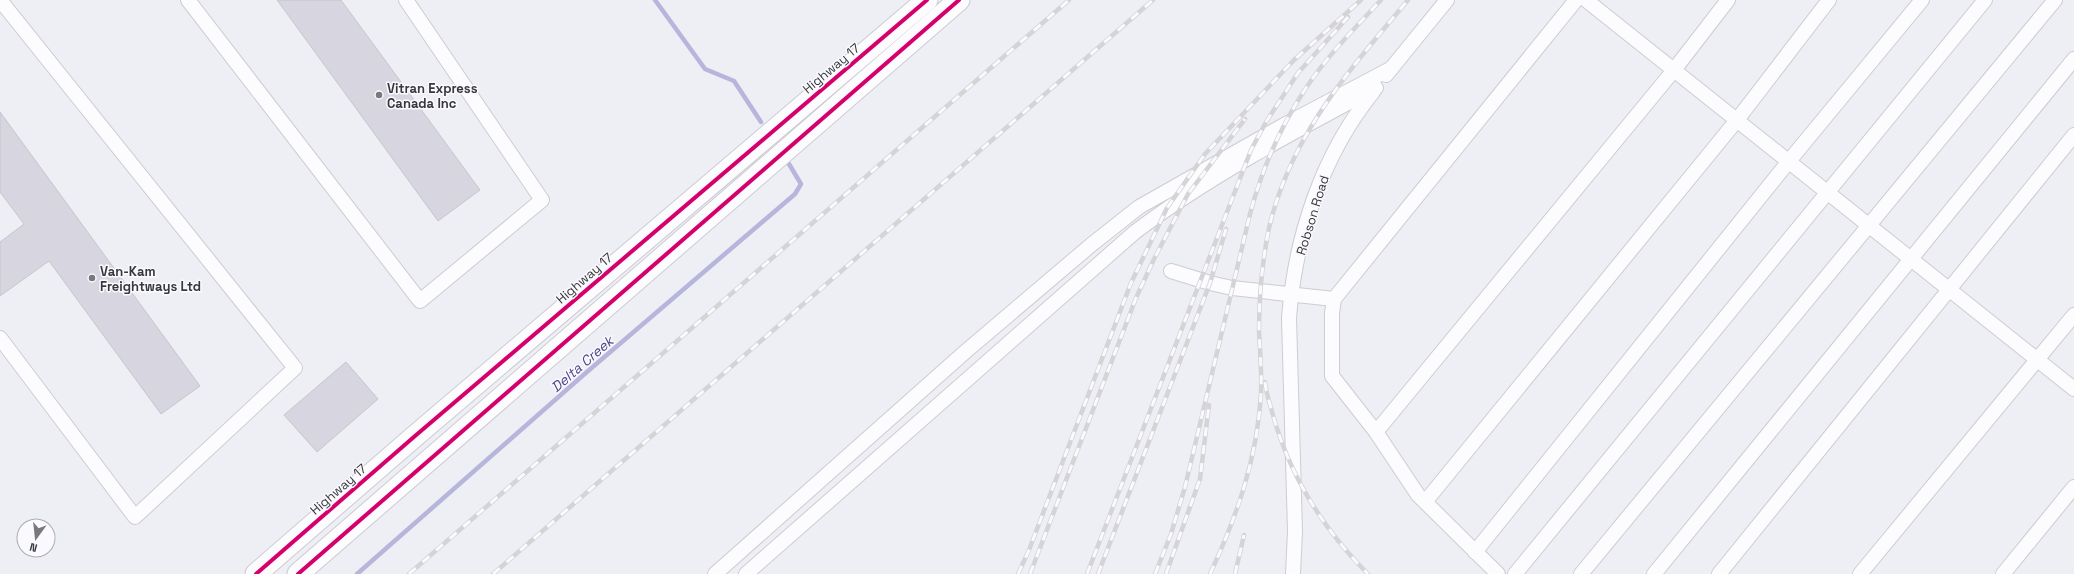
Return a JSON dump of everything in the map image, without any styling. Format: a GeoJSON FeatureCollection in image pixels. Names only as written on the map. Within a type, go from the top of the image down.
{"type":"FeatureCollection","features":[{"type":"Feature","properties":{"kind":"highway","name":"Highway 17"},"geometry":{"type":"LineString","coordinates":[[256,574],[415,436],[927,0]]}},
{"type":"Feature","properties":{"kind":"highway"},"geometry":{"type":"LineString","coordinates":[[298,574],[959,0]]}},
{"type":"Feature","properties":{"kind":"street"},"geometry":{"type":"LineString","coordinates":[[0,0],[294,368],[135,517],[0,338]]}},
{"type":"Feature","properties":{"kind":"street"},"geometry":{"type":"LineString","coordinates":[[188,0],[420,301],[542,200],[406,0]]}},
{"type":"Feature","properties":{"kind":"street","name":"Robson Road"},"geometry":{"type":"LineString","coordinates":[[1293,574],[1295,531],[1289,318],[1291,293],[1304,230],[1317,190],[1331,157],[1350,124],[1376,88],[1448,0]]}},
{"type":"Feature","properties":{"kind":"street"},"geometry":{"type":"LineString","coordinates":[[1498,574],[1418,495],[1376,432],[1332,376],[1332,313],[1334,299],[1576,0]]}},
{"type":"Feature","properties":{"kind":"street"},"geometry":{"type":"LineString","coordinates":[[1586,0],[2074,389]]}},
{"type":"Feature","properties":{"kind":"street"},"geometry":{"type":"LineString","coordinates":[[1376,432],[1674,70],[1728,0]]}},
{"type":"Feature","properties":{"kind":"street"},"geometry":{"type":"LineString","coordinates":[[1425,502],[1737,120],[1830,0]]}},
{"type":"Feature","properties":{"kind":"street"},"geometry":{"type":"LineString","coordinates":[[1475,552],[1789,161],[1922,0]]}},
{"type":"Feature","properties":{"kind":"street"},"geometry":{"type":"LineString","coordinates":[[1515,574],[1985,0]]}},
{"type":"Feature","properties":{"kind":"street"},"geometry":{"type":"LineString","coordinates":[[1581,574],[2055,0]]}},
{"type":"Feature","properties":{"kind":"street"},"geometry":{"type":"LineString","coordinates":[[1654,574],[2074,59]]}},
{"type":"Feature","properties":{"kind":"street"},"geometry":{"type":"LineString","coordinates":[[715,574],[965,352],[1091,245],[1139,207],[1284,125],[1392,68]]}},
{"type":"Feature","properties":{"kind":"street"},"geometry":{"type":"LineString","coordinates":[[746,574],[1135,232],[1188,194],[1314,121],[1376,88]]}},
{"type":"Feature","properties":{"kind":"street"},"geometry":{"type":"LineString","coordinates":[[1719,574],[2074,135]]}},
{"type":"Feature","properties":{"kind":"street"},"geometry":{"type":"LineString","coordinates":[[1171,271],[1232,288],[1291,293],[1334,299]]}},
{"type":"Feature","properties":{"kind":"street"},"geometry":{"type":"LineString","coordinates":[[1860,574],[2074,315]]}},
{"type":"Feature","properties":{"kind":"street"},"geometry":{"type":"LineString","coordinates":[[2003,574],[2074,488]]}},
{"type":"Feature","properties":{"kind":"building","name":"Vitran Express Canada Inc"},"geometry":{"type":"Polygon","coordinates":[[[277,0],[341,0],[480,190],[438,221],[277,0]]]}},
{"type":"Feature","properties":{"kind":"building","name":"Van-Kam Freightways Ltd"},"geometry":{"type":"Polygon","coordinates":[[[0,112],[200,386],[161,414],[49,261],[0,296],[0,242],[24,224],[0,192],[0,112]]]}},
{"type":"Feature","properties":{"kind":"building"},"geometry":{"type":"Polygon","coordinates":[[[346,362],[378,399],[317,452],[284,415],[346,362]]]}},
{"type":"Feature","properties":{"kind":"waterway","name":"Delta Creek"},"geometry":{"type":"LineString","coordinates":[[655,0],[705,69],[734,81],[761,122]]}},
{"type":"Feature","properties":{"kind":"waterway","name":"Delta Creek"},"geometry":{"type":"LineString","coordinates":[[357,574],[588,371],[795,194],[801,184],[789,164]]}},
{"type":"Feature","properties":{"kind":"railway"},"geometry":{"type":"LineString","coordinates":[[409,574],[1069,0]]}},
{"type":"Feature","properties":{"kind":"railway"},"geometry":{"type":"LineString","coordinates":[[493,574],[1153,0]]}},
{"type":"Feature","properties":{"kind":"railway"},"geometry":{"type":"LineString","coordinates":[[1018,574],[1029,550],[1131,283],[1167,208],[1205,154],[1294,60],[1361,0]]}},
{"type":"Feature","properties":{"kind":"railway"},"geometry":{"type":"LineString","coordinates":[[1155,574],[1171,534],[1185,487],[1250,214],[1266,165],[1288,118],[1314,76],[1342,42],[1381,0]]}},
{"type":"Feature","properties":{"kind":"railway"},"geometry":{"type":"LineString","coordinates":[[1210,574],[1237,509],[1255,441],[1261,394],[1259,331],[1261,280],[1269,228],[1279,194],[1292,163],[1324,106],[1343,79],[1408,0]]}},
{"type":"Feature","properties":{"kind":"railway"},"geometry":{"type":"LineString","coordinates":[[1087,574],[1251,150],[1266,122],[1298,73],[1348,17]]}},
{"type":"Feature","properties":{"kind":"railway"},"geometry":{"type":"LineString","coordinates":[[1030,574],[1136,298],[1154,259],[1188,194],[1245,119]]}},
{"type":"Feature","properties":{"kind":"railway"},"geometry":{"type":"LineString","coordinates":[[1098,574],[1210,283],[1226,229]]}},
{"type":"Feature","properties":{"kind":"railway"},"geometry":{"type":"LineString","coordinates":[[1265,382],[1268,398],[1280,438],[1299,480],[1323,520],[1337,539],[1368,574]]}},
{"type":"Feature","properties":{"kind":"railway"},"geometry":{"type":"LineString","coordinates":[[1166,574],[1200,479],[1209,405]]}},
{"type":"Feature","properties":{"kind":"railway"},"geometry":{"type":"LineString","coordinates":[[1235,574],[1244,535]]}},
{"type":"Feature","properties":{"kind":"cycle path"},"geometry":{"type":"LineString","coordinates":[[256,574],[415,436],[927,0]]}},
{"type":"Feature","properties":{"kind":"cycle path"},"geometry":{"type":"LineString","coordinates":[[298,574],[959,0]]}},
{"type":"Feature","properties":{"kind":"place","name":"Vitran Express Canada Inc"},"geometry":{"type":"Point","coordinates":[379,95]}},
{"type":"Feature","properties":{"kind":"place","name":"Van-Kam Freightways Ltd"},"geometry":{"type":"Point","coordinates":[92,278]}}]}
